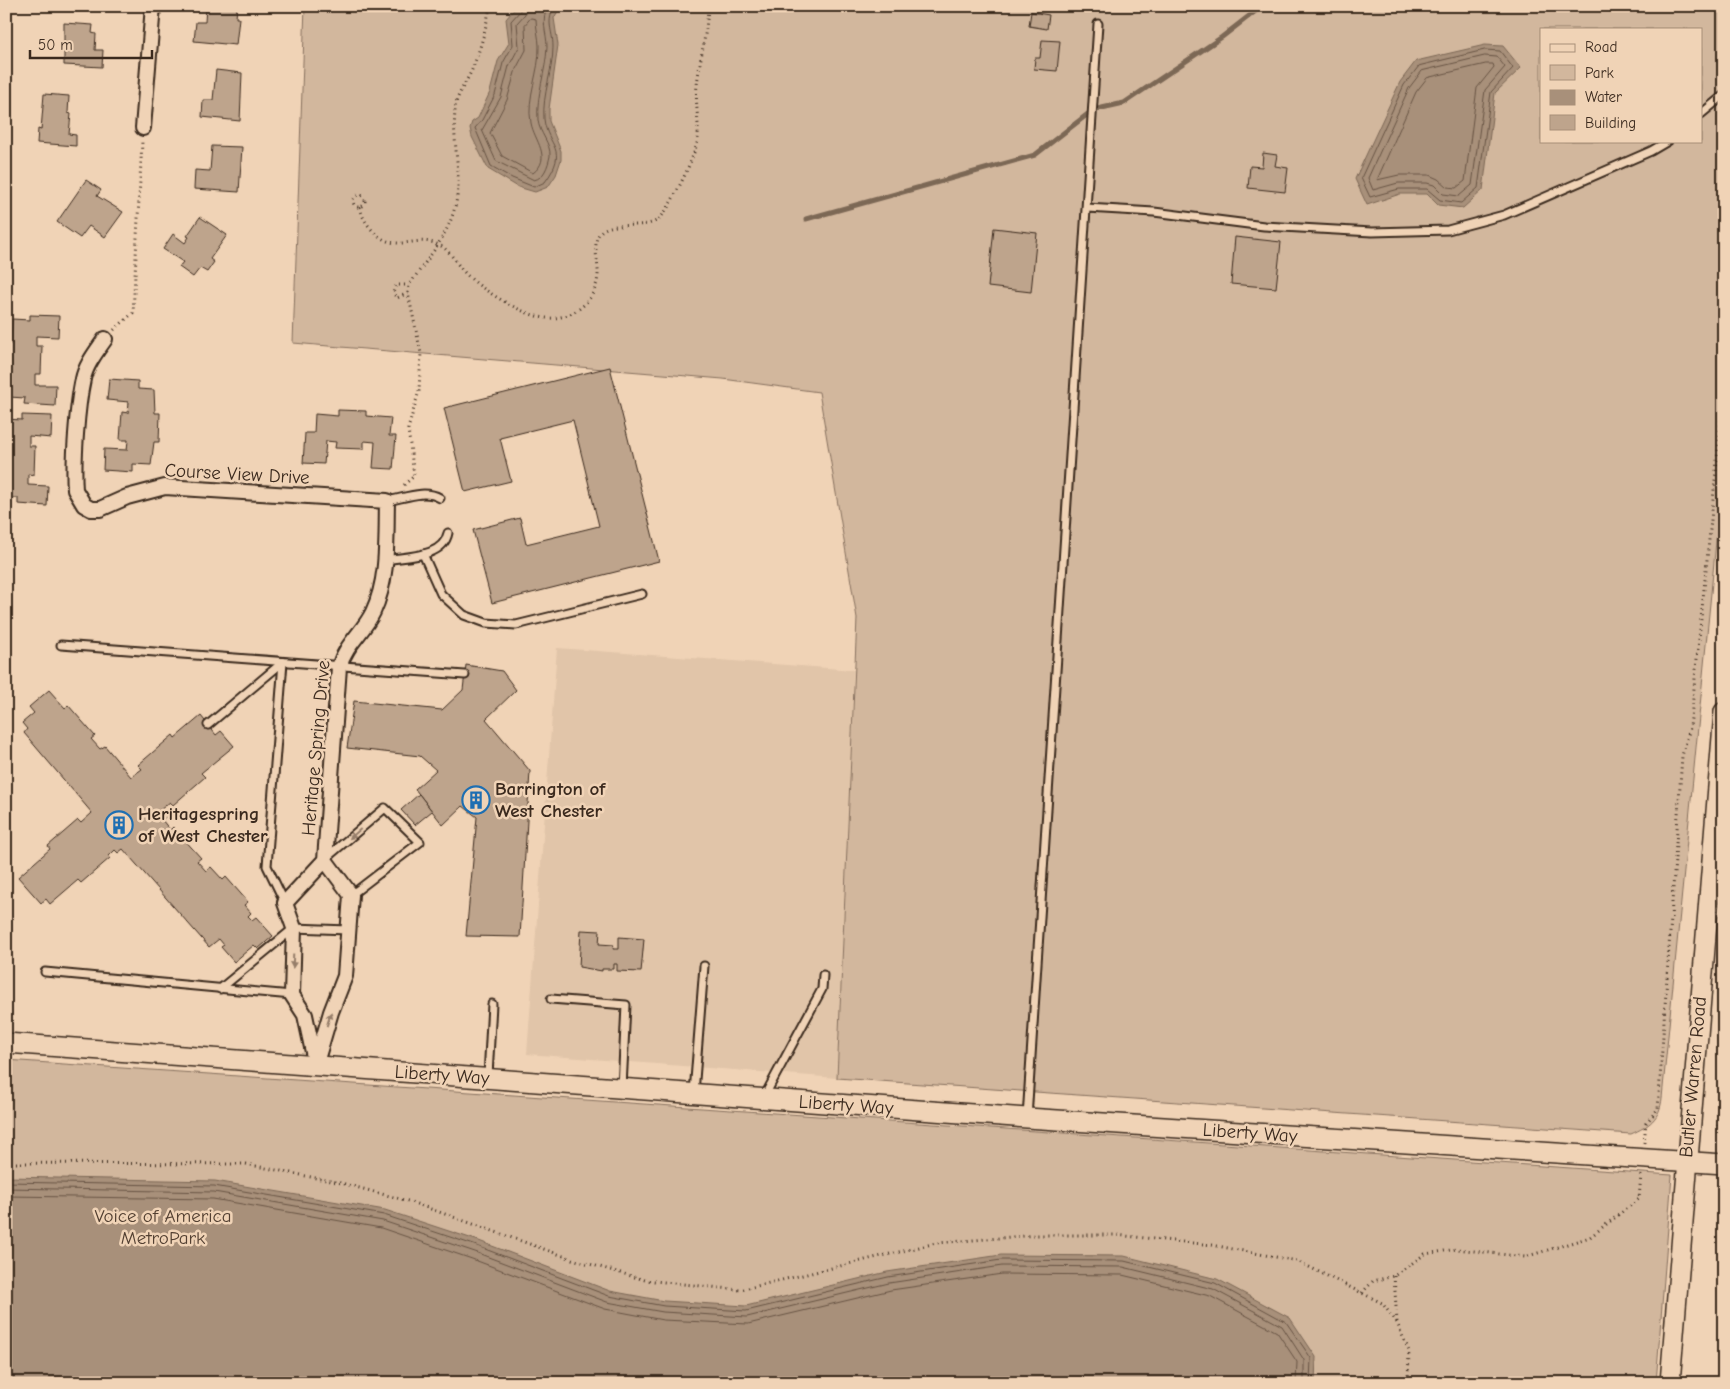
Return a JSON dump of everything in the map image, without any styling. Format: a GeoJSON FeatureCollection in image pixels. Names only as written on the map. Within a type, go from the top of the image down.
{"type":"FeatureCollection","features":[{"type":"Feature","properties":{"kind":"main road","name":"Butler Warren Road"},"geometry":{"type":"LineString","coordinates":[[1670,1383],[1686,1161],[1724,712]]}},
{"type":"Feature","properties":{"kind":"main road","name":"Liberty Way"},"geometry":{"type":"LineString","coordinates":[[6,1043],[1027,1118],[1724,1164]]}},
{"type":"Feature","properties":{"kind":"street"},"geometry":{"type":"LineString","coordinates":[[143,128],[153,6]]}},
{"type":"Feature","properties":{"kind":"street","name":"Course View Drive"},"geometry":{"type":"LineString","coordinates":[[105,338],[90,360],[83,378],[80,407],[75,490],[80,499],[91,509],[100,509],[127,497],[165,487],[387,502]]}},
{"type":"Feature","properties":{"kind":"street","name":"Heritage Spring Drive"},"geometry":{"type":"LineString","coordinates":[[285,903],[325,860],[339,667],[350,642],[373,612],[381,589],[386,560],[387,502]]}},
{"type":"Feature","properties":{"kind":"street","name":"Heritage Spring Drive"},"geometry":{"type":"LineString","coordinates":[[325,860],[351,895]]}},
{"type":"Feature","properties":{"kind":"street"},"geometry":{"type":"LineString","coordinates":[[316,1066],[331,1012],[345,976],[351,895]]}},
{"type":"Feature","properties":{"kind":"street"},"geometry":{"type":"LineString","coordinates":[[285,903],[294,928],[292,995],[305,1015],[316,1066]]}},
{"type":"Feature","properties":{"kind":"lane"},"geometry":{"type":"LineString","coordinates":[[1027,1118],[1098,24]]}},
{"type":"Feature","properties":{"kind":"lane"},"geometry":{"type":"LineString","coordinates":[[1702,113],[1724,95]]}},
{"type":"Feature","properties":{"kind":"lane"},"geometry":{"type":"LineString","coordinates":[[1087,208],[1154,212],[1264,226],[1372,232],[1448,230],[1504,215],[1651,151],[1666,142]]}},
{"type":"Feature","properties":{"kind":"lane"},"geometry":{"type":"LineString","coordinates":[[387,502],[431,493],[440,498]]}},
{"type":"Feature","properties":{"kind":"lane"},"geometry":{"type":"LineString","coordinates":[[386,560],[436,551],[446,541],[448,533]]}},
{"type":"Feature","properties":{"kind":"lane"},"geometry":{"type":"LineString","coordinates":[[423,554],[441,594],[464,615],[486,623],[516,625],[642,594]]}},
{"type":"Feature","properties":{"kind":"lane"},"geometry":{"type":"LineString","coordinates":[[61,645],[465,675]]}},
{"type":"Feature","properties":{"kind":"lane"},"geometry":{"type":"LineString","coordinates":[[208,725],[283,662]]}},
{"type":"Feature","properties":{"kind":"lane"},"geometry":{"type":"LineString","coordinates":[[283,662],[267,866],[285,903]]}},
{"type":"Feature","properties":{"kind":"lane"},"geometry":{"type":"LineString","coordinates":[[325,860],[385,808],[420,842],[351,895]]}},
{"type":"Feature","properties":{"kind":"lane"},"geometry":{"type":"LineString","coordinates":[[220,989],[294,928],[348,930]]}},
{"type":"Feature","properties":{"kind":"lane"},"geometry":{"type":"LineString","coordinates":[[694,1094],[704,966]]}},
{"type":"Feature","properties":{"kind":"lane"},"geometry":{"type":"LineString","coordinates":[[45,972],[292,995]]}},
{"type":"Feature","properties":{"kind":"lane"},"geometry":{"type":"LineString","coordinates":[[763,1098],[822,989],[823,975]]}},
{"type":"Feature","properties":{"kind":"lane"},"geometry":{"type":"LineString","coordinates":[[551,999],[626,1005],[622,1088]]}},
{"type":"Feature","properties":{"kind":"lane"},"geometry":{"type":"LineString","coordinates":[[488,1078],[492,1004]]}},
{"type":"Feature","properties":{"kind":"path"},"geometry":{"type":"LineString","coordinates":[[387,502],[414,476],[408,429],[419,391],[421,354],[408,293],[409,285],[448,230],[455,213],[458,195],[455,139],[456,104],[471,72],[486,29],[490,6]]}},
{"type":"Feature","properties":{"kind":"path"},"geometry":{"type":"LineString","coordinates":[[360,207],[367,224],[386,242],[394,244],[418,242],[438,244],[481,287],[514,306],[544,318],[567,317],[576,313],[584,305],[596,284],[596,241],[599,234],[607,227],[645,225],[654,223],[661,218],[692,160],[698,136],[696,92],[708,6]]}},
{"type":"Feature","properties":{"kind":"path"},"geometry":{"type":"LineString","coordinates":[[105,338],[132,313],[143,128]]}},
{"type":"Feature","properties":{"kind":"path"},"geometry":{"type":"LineString","coordinates":[[362,195],[365,201],[360,207],[354,206],[352,202],[354,196],[362,195]]}},
{"type":"Feature","properties":{"kind":"path"},"geometry":{"type":"LineString","coordinates":[[408,293],[398,298],[394,293],[396,285],[409,285]]}},
{"type":"Feature","properties":{"kind":"path"},"geometry":{"type":"LineString","coordinates":[[1646,1123],[1658,1108],[1682,756],[1690,728],[1724,392]]}},
{"type":"Feature","properties":{"kind":"path"},"geometry":{"type":"LineString","coordinates":[[1716,1113],[1719,1113],[1718,1126]]}},
{"type":"Feature","properties":{"kind":"path"},"geometry":{"type":"LineString","coordinates":[[6,1163],[246,1164],[341,1183],[408,1201],[572,1259],[645,1280],[740,1290],[936,1243],[1037,1235],[1116,1235],[1212,1245],[1297,1261],[1382,1303],[1397,1323],[1409,1351],[1408,1383]]}},
{"type":"Feature","properties":{"kind":"path"},"geometry":{"type":"LineString","coordinates":[[1362,1293],[1373,1281],[1394,1276],[1425,1254],[1457,1249],[1525,1257],[1590,1237],[1639,1199]]}},
{"type":"Feature","properties":{"kind":"path"},"geometry":{"type":"LineString","coordinates":[[1394,1276],[1397,1323]]}},
{"type":"Feature","properties":{"kind":"shaded area"},"geometry":{"type":"Polygon","coordinates":[[[557,648],[854,670],[837,1078],[527,1054],[557,648]]]}},
{"type":"Feature","properties":{"kind":"green space"},"geometry":{"type":"Polygon","coordinates":[[[305,6],[1724,6],[1724,459],[1662,1098],[1656,1117],[1648,1125],[1631,1134],[837,1078],[857,618],[819,392],[723,379],[293,343],[305,6]]]}},
{"type":"Feature","properties":{"kind":"green space","name":"Voice of America MetroPark"},"geometry":{"type":"Polygon","coordinates":[[[6,1060],[1672,1175],[1656,1383],[6,1383],[6,1060]]]}},
{"type":"Feature","properties":{"kind":"water"},"geometry":{"type":"Polygon","coordinates":[[[517,6],[561,6],[554,18],[558,45],[549,121],[561,151],[561,160],[556,175],[548,187],[535,192],[518,187],[488,169],[472,137],[470,128],[472,122],[478,118],[490,92],[498,61],[509,43],[506,19],[517,6]]]}},
{"type":"Feature","properties":{"kind":"water"},"geometry":{"type":"Polygon","coordinates":[[[1485,45],[1503,46],[1521,68],[1495,93],[1483,190],[1463,208],[1438,205],[1427,194],[1400,194],[1367,205],[1355,179],[1400,82],[1416,61],[1485,45]]]}},
{"type":"Feature","properties":{"kind":"water"},"geometry":{"type":"Polygon","coordinates":[[[6,1177],[215,1181],[385,1210],[479,1241],[610,1291],[664,1301],[746,1306],[887,1272],[1001,1255],[1124,1256],[1217,1279],[1290,1318],[1316,1357],[1315,1383],[6,1383],[6,1177]]]}},
{"type":"Feature","properties":{"kind":"building"},"geometry":{"type":"Polygon","coordinates":[[[206,6],[237,6],[236,18],[239,18],[236,45],[194,41],[196,22],[205,22],[206,6]]]}},
{"type":"Feature","properties":{"kind":"building"},"geometry":{"type":"Polygon","coordinates":[[[1031,12],[1049,15],[1047,29],[1029,26],[1031,12]]]}},
{"type":"Feature","properties":{"kind":"building"},"geometry":{"type":"Polygon","coordinates":[[[64,23],[93,25],[92,33],[96,34],[95,50],[103,50],[102,67],[64,65],[64,23]]]}},
{"type":"Feature","properties":{"kind":"building"},"geometry":{"type":"Polygon","coordinates":[[[1042,40],[1060,41],[1057,71],[1034,69],[1035,58],[1040,58],[1042,40]]]}},
{"type":"Feature","properties":{"kind":"building"},"geometry":{"type":"Polygon","coordinates":[[[216,70],[242,73],[240,121],[202,117],[203,100],[213,100],[216,70]]]}},
{"type":"Feature","properties":{"kind":"building"},"geometry":{"type":"Polygon","coordinates":[[[44,94],[69,96],[68,113],[71,114],[69,134],[76,135],[76,146],[37,143],[38,129],[41,130],[44,94]]]}},
{"type":"Feature","properties":{"kind":"building"},"geometry":{"type":"Polygon","coordinates":[[[212,146],[242,147],[239,192],[194,189],[195,170],[210,171],[212,146]]]}},
{"type":"Feature","properties":{"kind":"building"},"geometry":{"type":"Polygon","coordinates":[[[1263,153],[1277,155],[1275,166],[1288,168],[1285,192],[1248,188],[1250,166],[1262,167],[1263,153]]]}},
{"type":"Feature","properties":{"kind":"building"},"geometry":{"type":"Polygon","coordinates":[[[86,180],[101,190],[97,196],[123,212],[105,237],[89,226],[80,238],[57,222],[86,180]]]}},
{"type":"Feature","properties":{"kind":"building"},"geometry":{"type":"Polygon","coordinates":[[[200,217],[227,235],[210,259],[214,262],[207,272],[200,268],[193,277],[179,267],[183,262],[163,249],[173,234],[185,243],[189,237],[187,236],[200,217]]]}},
{"type":"Feature","properties":{"kind":"building"},"geometry":{"type":"Polygon","coordinates":[[[994,228],[1037,233],[1031,292],[988,287],[994,228]]]}},
{"type":"Feature","properties":{"kind":"building"},"geometry":{"type":"Polygon","coordinates":[[[1235,237],[1281,242],[1276,288],[1231,284],[1235,237]]]}},
{"type":"Feature","properties":{"kind":"building"},"geometry":{"type":"Polygon","coordinates":[[[30,315],[59,316],[58,337],[36,336],[36,346],[42,346],[41,374],[35,374],[35,385],[56,385],[55,406],[24,404],[25,398],[9,397],[10,372],[6,372],[6,343],[11,344],[12,319],[30,320],[30,315]]]}},
{"type":"Feature","properties":{"kind":"building"},"geometry":{"type":"Polygon","coordinates":[[[610,367],[659,561],[492,603],[473,530],[520,518],[526,544],[599,526],[573,420],[500,438],[511,481],[465,492],[444,408],[610,367]]]}},
{"type":"Feature","properties":{"kind":"building"},"geometry":{"type":"Polygon","coordinates":[[[109,379],[138,381],[138,389],[154,390],[155,413],[160,413],[159,442],[154,442],[151,465],[133,464],[133,472],[103,470],[104,449],[127,450],[128,440],[120,440],[122,412],[128,413],[129,402],[107,400],[109,379]]]}},
{"type":"Feature","properties":{"kind":"building"},"geometry":{"type":"Polygon","coordinates":[[[338,410],[366,411],[366,416],[391,418],[389,436],[396,436],[393,469],[373,468],[375,442],[364,441],[364,449],[335,448],[336,442],[326,441],[324,464],[303,463],[305,433],[314,433],[315,414],[338,416],[338,410]]]}},
{"type":"Feature","properties":{"kind":"building"},"geometry":{"type":"Polygon","coordinates":[[[22,415],[52,416],[51,438],[29,436],[29,446],[35,446],[34,475],[28,474],[28,485],[48,486],[47,506],[18,504],[18,498],[6,498],[6,419],[22,420],[22,415]]]}},
{"type":"Feature","properties":{"kind":"building","name":"Barrington of West Chester"},"geometry":{"type":"Polygon","coordinates":[[[466,665],[502,671],[516,690],[486,719],[530,771],[520,937],[466,936],[477,817],[463,806],[443,825],[415,789],[436,770],[420,756],[347,748],[354,701],[442,710],[463,690],[466,665]]]}},
{"type":"Feature","properties":{"kind":"building","name":"Heritagespring of West Chester"},"geometry":{"type":"Polygon","coordinates":[[[49,690],[65,708],[68,705],[95,736],[91,739],[100,749],[105,746],[131,777],[142,769],[138,765],[173,735],[175,738],[201,716],[216,735],[221,731],[234,746],[201,773],[205,777],[173,805],[170,802],[160,810],[166,817],[162,820],[170,830],[173,827],[201,858],[197,861],[206,871],[211,867],[223,880],[226,877],[248,902],[244,905],[251,913],[248,916],[252,920],[256,917],[273,936],[258,949],[254,945],[234,962],[221,947],[224,945],[219,939],[209,947],[123,849],[118,853],[115,850],[109,856],[110,858],[81,883],[78,880],[50,904],[46,899],[41,903],[18,877],[50,849],[48,846],[78,820],[81,823],[92,813],[24,733],[27,729],[22,723],[34,713],[29,707],[49,690]]]}},
{"type":"Feature","properties":{"kind":"building"},"geometry":{"type":"Polygon","coordinates":[[[419,794],[432,811],[415,825],[401,810],[419,794]]]}},
{"type":"Feature","properties":{"kind":"building"},"geometry":{"type":"Polygon","coordinates":[[[581,930],[600,931],[599,944],[614,945],[613,949],[619,949],[619,937],[644,939],[641,972],[617,971],[617,964],[614,964],[614,969],[602,969],[602,971],[579,967],[581,930]]]}},
{"type":"Feature","properties":{"kind":"waterway"},"geometry":{"type":"LineString","coordinates":[[806,219],[1035,155],[1093,110],[1124,103],[1222,37],[1262,6]]}},
{"type":"Feature","properties":{"kind":"place","name":"Barrington of West Chester"},"geometry":{"type":"Point","coordinates":[476,800]}},
{"type":"Feature","properties":{"kind":"place","name":"Heritagespring of West Chester"},"geometry":{"type":"Point","coordinates":[119,825]}}]}
